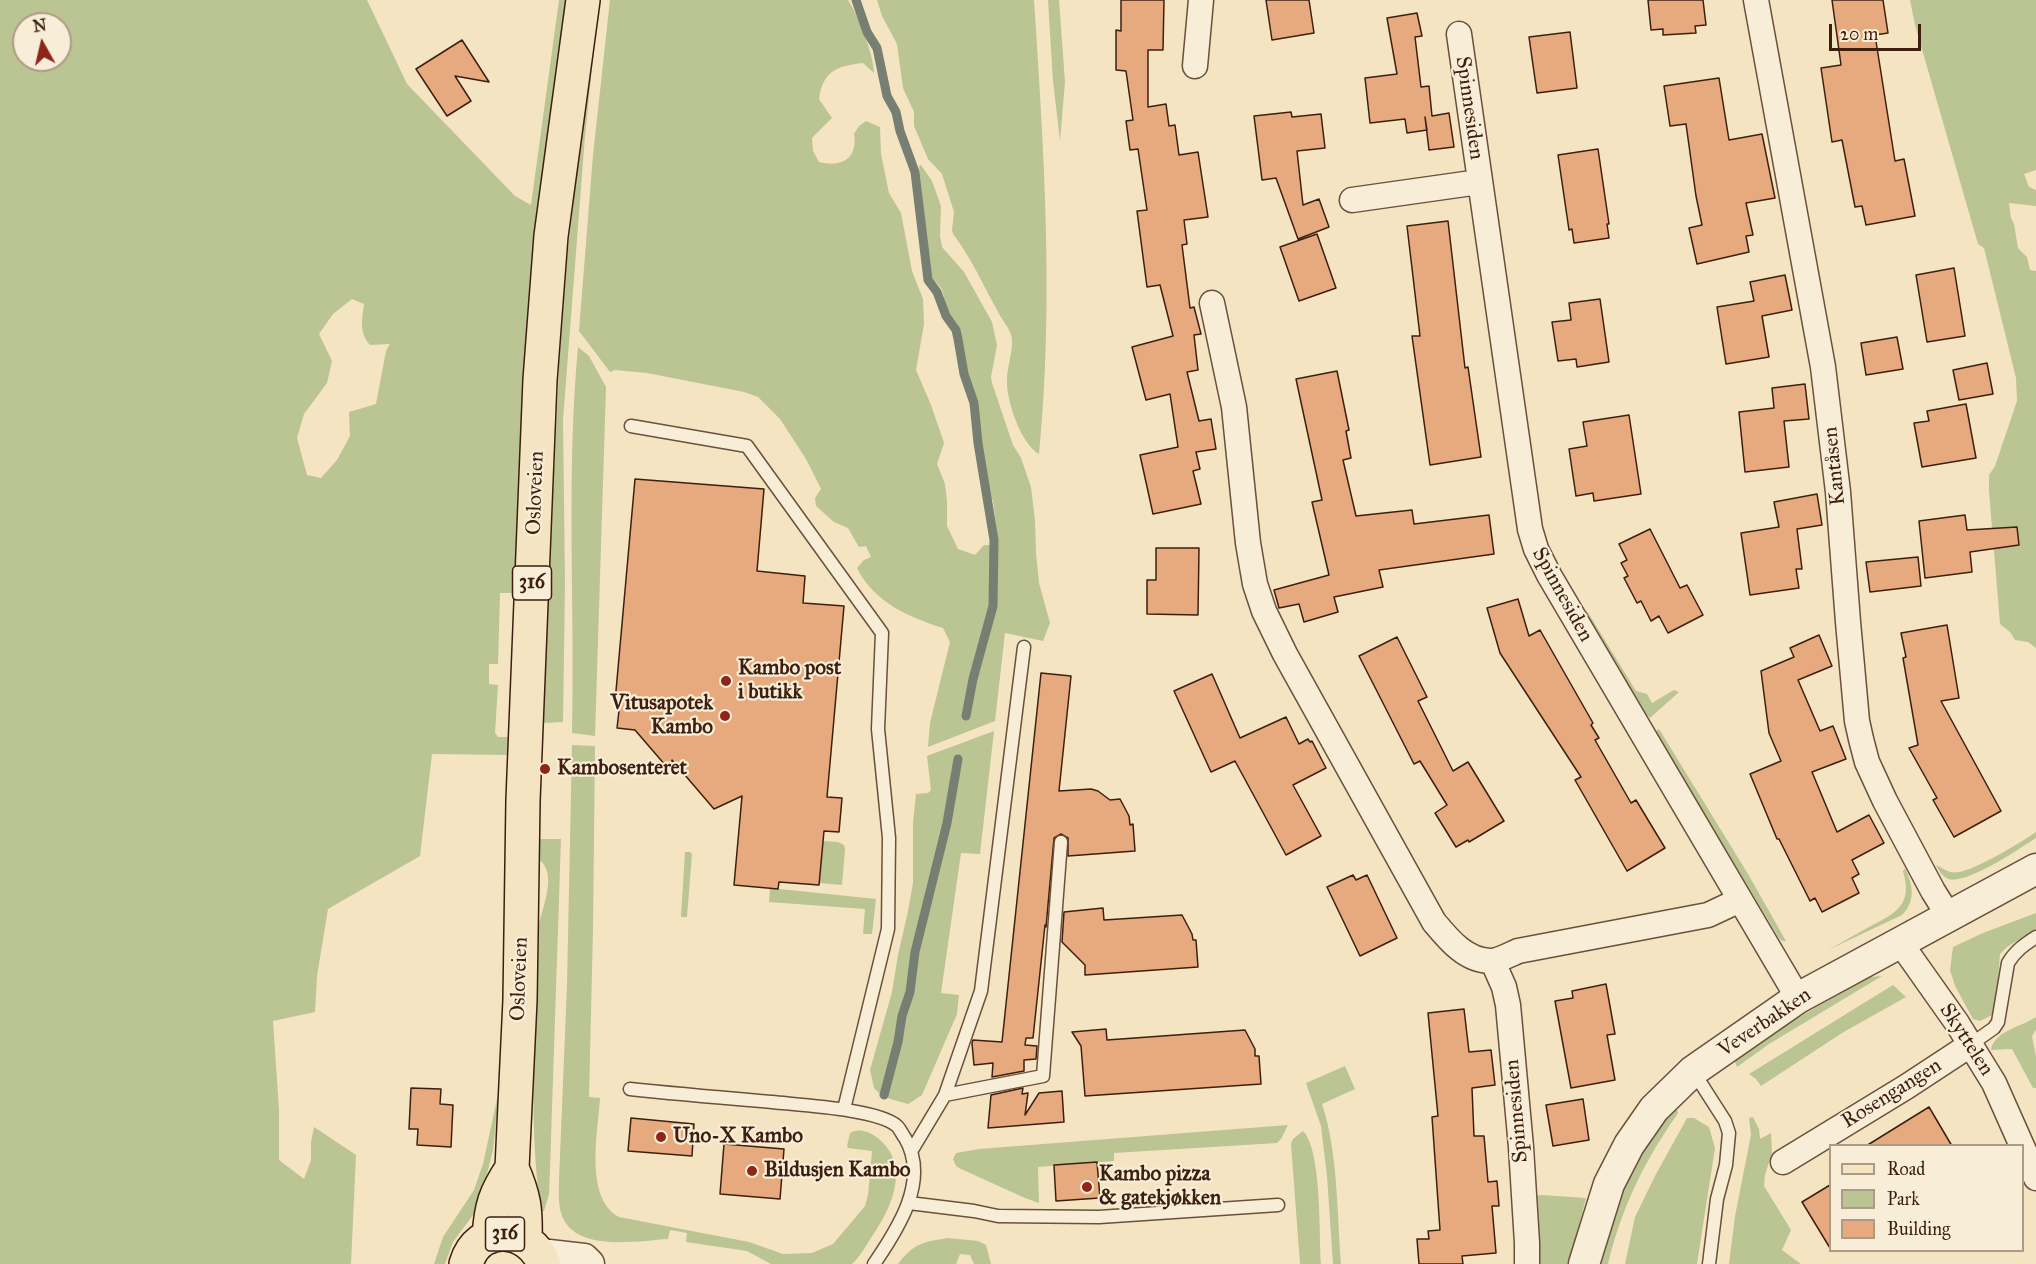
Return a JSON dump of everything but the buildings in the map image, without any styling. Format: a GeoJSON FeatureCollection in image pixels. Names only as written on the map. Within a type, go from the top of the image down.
{"type":"FeatureCollection","features":[{"type":"Feature","properties":{"kind":"main road","name":"Osloveien"},"geometry":{"type":"LineString","coordinates":[[536,1252],[522,1191],[512,1168],[520,1000],[523,800],[540,380],[551,236],[583,0]]}},
{"type":"Feature","properties":{"kind":"main road","name":"Osloveien"},"geometry":{"type":"LineString","coordinates":[[489,1237],[491,1211],[498,1189],[512,1168]]}},
{"type":"Feature","properties":{"kind":"main road","name":"316"},"geometry":{"type":"LineString","coordinates":[[466,1264],[479,1242],[501,1234],[513,1234],[536,1252]]}},
{"type":"Feature","properties":{"kind":"street"},"geometry":{"type":"LineString","coordinates":[[1195,66],[1201,0]]}},
{"type":"Feature","properties":{"kind":"street","name":"Kantåsen"},"geometry":{"type":"LineString","coordinates":[[1756,0],[1823,368],[1838,492],[1857,721],[1867,762],[1885,801],[1948,915]]}},
{"type":"Feature","properties":{"kind":"street","name":"Spinnesiden"},"geometry":{"type":"LineString","coordinates":[[1459,34],[1530,529],[1536,549],[1548,575],[1798,998]]}},
{"type":"Feature","properties":{"kind":"street","name":"Spinnesiden"},"geometry":{"type":"LineString","coordinates":[[1352,200],[1479,182]]}},
{"type":"Feature","properties":{"kind":"street"},"geometry":{"type":"LineString","coordinates":[[1212,303],[1234,407],[1248,543],[1255,584],[1264,611],[1285,654],[1434,922],[1453,944],[1468,955],[1492,962],[1518,951],[1708,915],[1740,900]]}},
{"type":"Feature","properties":{"kind":"street","name":"Veverbakken"},"geometry":{"type":"LineString","coordinates":[[1584,1264],[1609,1184],[1629,1145],[1654,1109],[1693,1071],[1798,998],[1899,941],[2036,869]]}},
{"type":"Feature","properties":{"kind":"street","name":"Skyttelen"},"geometry":{"type":"LineString","coordinates":[[1899,941],[1994,1083],[2021,1144]]}},
{"type":"Feature","properties":{"kind":"street","name":"Spinnesiden"},"geometry":{"type":"LineString","coordinates":[[1492,962],[1504,987],[1508,1005],[1521,1147],[1527,1264]]}},
{"type":"Feature","properties":{"kind":"street","name":"Rosengangen"},"geometry":{"type":"LineString","coordinates":[[1783,1162],[1970,1045]]}},
{"type":"Feature","properties":{"kind":"street","name":"Skyttelen"},"geometry":{"type":"LineString","coordinates":[[2024,1150],[2035,1171]]}},
{"type":"Feature","properties":{"kind":"street"},"geometry":{"type":"LineString","coordinates":[[536,1252],[584,1259],[589,1264]]}},
{"type":"Feature","properties":{"kind":"lane"},"geometry":{"type":"LineString","coordinates":[[631,426],[747,446],[882,633],[878,729],[889,838],[888,929],[844,1109]]}},
{"type":"Feature","properties":{"kind":"lane"},"geometry":{"type":"LineString","coordinates":[[912,1149],[945,1095],[981,991],[1024,647]]}},
{"type":"Feature","properties":{"kind":"lane"},"geometry":{"type":"LineString","coordinates":[[945,1095],[1043,1076],[1061,842]]}},
{"type":"Feature","properties":{"kind":"lane"},"geometry":{"type":"LineString","coordinates":[[1970,1045],[1994,1028],[1998,1022],[2008,963],[2023,945],[2036,937]]}},
{"type":"Feature","properties":{"kind":"lane"},"geometry":{"type":"LineString","coordinates":[[1693,1071],[1725,1121],[1729,1133],[1717,1199],[1709,1264]]}},
{"type":"Feature","properties":{"kind":"lane"},"geometry":{"type":"LineString","coordinates":[[630,1089],[844,1109],[888,1121],[898,1127],[912,1149],[914,1175],[909,1203],[874,1264]]}},
{"type":"Feature","properties":{"kind":"lane"},"geometry":{"type":"LineString","coordinates":[[909,1203],[998,1216],[1099,1217],[1278,1205]]}},
{"type":"Feature","properties":{"kind":"green space"},"geometry":{"type":"Polygon","coordinates":[[[0,0],[367,0],[407,84],[515,196],[531,205],[559,0],[567,0],[537,208],[530,279],[514,593],[500,593],[498,664],[489,664],[489,684],[498,685],[495,733],[498,737],[510,737],[510,755],[432,754],[420,856],[328,909],[317,976],[315,1012],[273,1021],[279,1110],[279,1160],[304,1179],[311,1160],[314,1127],[356,1155],[351,1264],[0,1264],[0,0]],[[352,299],[333,314],[319,334],[332,361],[327,383],[304,414],[297,438],[307,475],[321,478],[337,460],[350,436],[349,412],[376,404],[386,351],[390,344],[370,345],[364,336],[362,320],[364,304],[352,299]]]}},
{"type":"Feature","properties":{"kind":"green space"},"geometry":{"type":"Polygon","coordinates":[[[599,0],[585,136],[563,420],[565,583],[563,722],[544,723],[559,366],[567,259],[599,0]]]}},
{"type":"Feature","properties":{"kind":"green space"},"geometry":{"type":"Polygon","coordinates":[[[610,0],[848,0],[852,7],[868,46],[874,73],[863,63],[839,68],[828,76],[819,99],[832,118],[812,138],[813,151],[819,162],[835,164],[841,162],[851,155],[855,142],[854,134],[859,126],[866,121],[880,127],[881,154],[889,193],[901,213],[912,271],[923,299],[924,324],[916,370],[944,443],[937,464],[945,484],[947,526],[958,549],[975,555],[984,545],[991,545],[998,541],[979,423],[978,402],[968,378],[957,323],[949,316],[941,288],[931,277],[919,166],[921,165],[932,181],[941,206],[942,247],[964,272],[992,322],[997,345],[992,383],[1013,445],[1021,458],[1031,487],[1039,583],[1050,623],[1043,641],[1005,633],[995,721],[928,747],[930,723],[950,642],[943,628],[893,607],[864,580],[857,568],[864,560],[871,557],[866,546],[859,547],[848,528],[834,522],[816,506],[815,498],[821,489],[806,459],[780,419],[758,397],[744,392],[647,373],[615,370],[610,372],[579,331],[593,155],[610,0]]]}},
{"type":"Feature","properties":{"kind":"green space"},"geometry":{"type":"Polygon","coordinates":[[[877,0],[1034,0],[1044,170],[1047,284],[1044,397],[1039,454],[1026,441],[1009,399],[1007,380],[1012,349],[1011,335],[953,234],[954,212],[942,174],[928,159],[914,126],[914,112],[903,88],[897,44],[882,16],[877,0]]]}},
{"type":"Feature","properties":{"kind":"green space"},"geometry":{"type":"Polygon","coordinates":[[[1048,0],[1059,0],[1065,82],[1060,141],[1053,81],[1048,0]]]}},
{"type":"Feature","properties":{"kind":"green space"},"geometry":{"type":"Polygon","coordinates":[[[1910,0],[2036,0],[2036,170],[2024,174],[2029,187],[2036,190],[2036,206],[2009,203],[2018,248],[2027,257],[2030,270],[2036,271],[2036,648],[2028,642],[2015,640],[2010,632],[2000,624],[1989,491],[1989,475],[1995,466],[2017,401],[2016,378],[1984,248],[1978,244],[1915,25],[1910,0]]]}},
{"type":"Feature","properties":{"kind":"green space"},"geometry":{"type":"Polygon","coordinates":[[[578,347],[589,356],[606,387],[595,736],[572,733],[572,443],[578,347]]]}},
{"type":"Feature","properties":{"kind":"green space"},"geometry":{"type":"Polygon","coordinates":[[[1587,611],[1636,691],[1647,694],[1652,703],[1674,690],[1679,692],[1650,718],[1642,710],[1583,613],[1587,611]]]}},
{"type":"Feature","properties":{"kind":"green space"},"geometry":{"type":"Polygon","coordinates":[[[1659,729],[1748,874],[1786,941],[1779,938],[1655,732],[1659,729]]]}},
{"type":"Feature","properties":{"kind":"green space"},"geometry":{"type":"Polygon","coordinates":[[[994,731],[980,854],[961,853],[941,993],[959,995],[957,1014],[922,1095],[908,1104],[879,1093],[874,1088],[870,1070],[892,992],[913,883],[913,823],[916,794],[928,793],[931,790],[927,756],[994,731]]]}},
{"type":"Feature","properties":{"kind":"green space"},"geometry":{"type":"Polygon","coordinates":[[[572,745],[595,746],[589,1097],[600,1098],[596,1146],[597,1180],[608,1208],[619,1217],[749,1242],[783,1254],[812,1253],[833,1244],[865,1206],[872,1151],[847,1146],[850,1133],[859,1130],[875,1136],[887,1147],[896,1172],[892,1200],[886,1213],[852,1264],[771,1264],[747,1251],[686,1242],[687,1233],[670,1230],[668,1239],[607,1242],[578,1234],[568,1226],[561,1213],[559,1192],[567,985],[572,745]]]}},
{"type":"Feature","properties":{"kind":"green space"},"geometry":{"type":"Polygon","coordinates":[[[2036,832],[2036,838],[1992,865],[1967,877],[1948,879],[1936,865],[1953,872],[1966,870],[1998,855],[2036,832]]]}},
{"type":"Feature","properties":{"kind":"green space"},"geometry":{"type":"Polygon","coordinates":[[[539,839],[561,839],[549,1194],[544,1211],[541,1211],[537,1183],[534,1116],[537,936],[548,884],[545,866],[538,859],[539,839]]]}},
{"type":"Feature","properties":{"kind":"green space"},"geometry":{"type":"Polygon","coordinates":[[[823,841],[838,842],[844,845],[842,885],[819,883],[823,841]]]}},
{"type":"Feature","properties":{"kind":"green space"},"geometry":{"type":"Polygon","coordinates":[[[685,852],[692,854],[687,917],[681,917],[685,852]]]}},
{"type":"Feature","properties":{"kind":"green space"},"geometry":{"type":"Polygon","coordinates":[[[1905,868],[1912,893],[1910,904],[1902,915],[1828,950],[1887,917],[1900,906],[1906,892],[1903,871],[1905,868]]]}},
{"type":"Feature","properties":{"kind":"green space"},"geometry":{"type":"Polygon","coordinates":[[[770,888],[876,899],[872,934],[863,934],[865,909],[769,902],[770,888]]]}},
{"type":"Feature","properties":{"kind":"green space"},"geometry":{"type":"Polygon","coordinates":[[[2036,913],[2036,929],[2000,954],[1996,1007],[1992,1015],[1980,1021],[1973,1019],[1955,986],[1950,970],[1953,947],[2036,913]]]}},
{"type":"Feature","properties":{"kind":"green space"},"geometry":{"type":"Polygon","coordinates":[[[1882,976],[1769,1044],[1737,1067],[1734,1059],[1775,1031],[1869,977],[1882,976]]]}},
{"type":"Feature","properties":{"kind":"green space"},"geometry":{"type":"Polygon","coordinates":[[[1893,985],[1906,997],[1842,1033],[1761,1086],[1749,1074],[1893,985]]]}},
{"type":"Feature","properties":{"kind":"green space"},"geometry":{"type":"Polygon","coordinates":[[[2036,1017],[2036,1030],[2032,1036],[2036,1057],[2036,1088],[2033,1088],[2012,1049],[1991,1050],[1997,1038],[2036,1017]]]}},
{"type":"Feature","properties":{"kind":"green space"},"geometry":{"type":"Polygon","coordinates":[[[1345,1066],[1355,1089],[1322,1104],[1334,1162],[1337,1204],[1341,1264],[1333,1264],[1321,1126],[1306,1083],[1345,1066]]]}},
{"type":"Feature","properties":{"kind":"green space"},"geometry":{"type":"Polygon","coordinates":[[[500,1085],[493,1150],[483,1190],[473,1215],[453,1242],[445,1264],[434,1264],[443,1237],[474,1190],[483,1164],[500,1085]]]}},
{"type":"Feature","properties":{"kind":"green space"},"geometry":{"type":"Polygon","coordinates":[[[1676,1107],[1678,1113],[1655,1149],[1627,1204],[1608,1264],[1598,1264],[1627,1181],[1648,1143],[1676,1107]]]}},
{"type":"Feature","properties":{"kind":"green space"},"geometry":{"type":"Polygon","coordinates":[[[1753,1117],[1759,1129],[1760,1139],[1771,1133],[1772,1153],[1764,1186],[1791,1230],[1782,1250],[1801,1264],[1729,1264],[1735,1216],[1751,1135],[1749,1118],[1753,1117]]]}},
{"type":"Feature","properties":{"kind":"green space"},"geometry":{"type":"Polygon","coordinates":[[[1687,1118],[1694,1118],[1709,1127],[1715,1148],[1697,1264],[1625,1264],[1635,1217],[1687,1118]]]}},
{"type":"Feature","properties":{"kind":"green space"},"geometry":{"type":"Polygon","coordinates":[[[1288,1125],[1277,1143],[1114,1153],[1114,1161],[1038,1167],[1039,1203],[961,1169],[956,1166],[953,1159],[956,1153],[979,1149],[1288,1125]]]}},
{"type":"Feature","properties":{"kind":"green space"},"geometry":{"type":"Polygon","coordinates":[[[1303,1131],[1314,1156],[1317,1174],[1321,1264],[1300,1264],[1291,1144],[1293,1139],[1303,1131]]]}},
{"type":"Feature","properties":{"kind":"green space"},"geometry":{"type":"Polygon","coordinates":[[[1534,1196],[1586,1198],[1569,1264],[1537,1264],[1534,1196]]]}},
{"type":"Feature","properties":{"kind":"green space"},"geometry":{"type":"Polygon","coordinates":[[[948,1238],[978,1241],[986,1245],[991,1264],[974,1264],[970,1255],[960,1254],[956,1264],[898,1264],[914,1248],[948,1238]]]}},
{"type":"Feature","properties":{"kind":"waterway"},"geometry":{"type":"LineString","coordinates":[[856,0],[867,32],[877,48],[887,96],[896,112],[900,131],[915,172],[928,280],[937,292],[946,316],[956,330],[964,374],[974,403],[978,443],[994,540],[993,606],[973,679],[966,716]]}},
{"type":"Feature","properties":{"kind":"waterway"},"geometry":{"type":"LineString","coordinates":[[884,1095],[898,1042],[902,1016],[910,992],[915,952],[947,823],[958,759]]}},
{"type":"Feature","properties":{"kind":"place","name":"Kambo post i butikk"},"geometry":{"type":"Point","coordinates":[726,681]}},
{"type":"Feature","properties":{"kind":"place","name":"Vitusapotek Kambo"},"geometry":{"type":"Point","coordinates":[725,716]}},
{"type":"Feature","properties":{"kind":"place","name":"Kambosenteret"},"geometry":{"type":"Point","coordinates":[545,769]}},
{"type":"Feature","properties":{"kind":"place","name":"Uno-X Kambo"},"geometry":{"type":"Point","coordinates":[661,1137]}},
{"type":"Feature","properties":{"kind":"place","name":"Bildusjen Kambo"},"geometry":{"type":"Point","coordinates":[752,1171]}},
{"type":"Feature","properties":{"kind":"place","name":"Kambo pizza & gatekjøkken"},"geometry":{"type":"Point","coordinates":[1087,1187]}}]}
